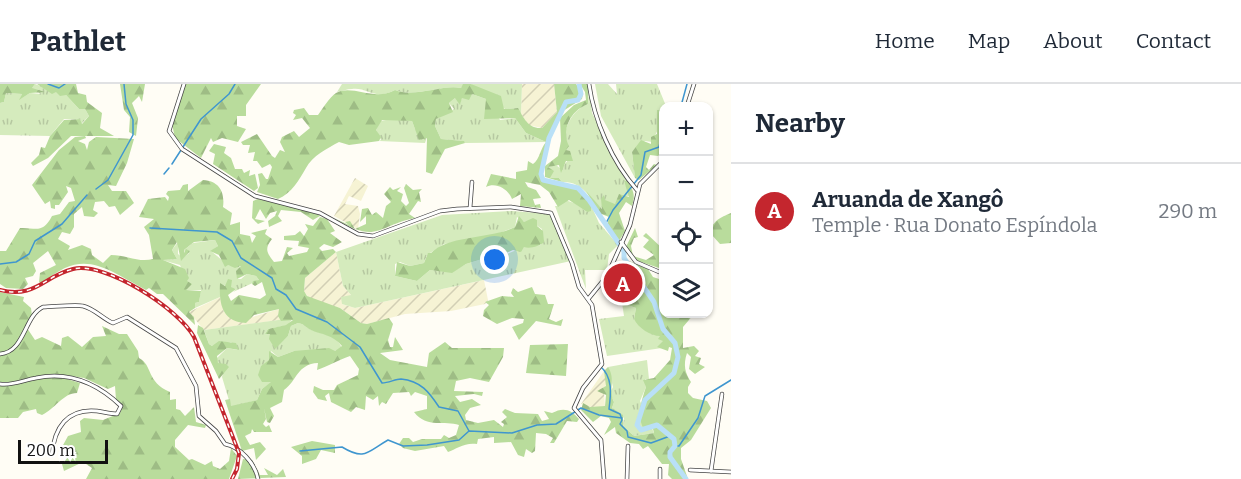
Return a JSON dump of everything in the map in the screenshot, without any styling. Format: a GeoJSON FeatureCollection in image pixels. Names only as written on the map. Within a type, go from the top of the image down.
{"type":"FeatureCollection","features":[{"type":"Feature","properties":{"kind":"street"},"geometry":{"type":"LineString","coordinates":[[184,84],[171,123],[172,137],[182,149],[255,196],[320,213],[358,234],[373,236],[440,211],[511,207],[551,213],[572,263],[579,287],[589,298],[602,364],[583,388],[574,408],[601,440],[604,479]]}},
{"type":"Feature","properties":{"kind":"street"},"geometry":{"type":"LineString","coordinates":[[589,84],[596,118],[637,190]]}},
{"type":"Feature","properties":{"kind":"street"},"geometry":{"type":"LineString","coordinates":[[688,102],[694,84]]}},
{"type":"Feature","properties":{"kind":"street"},"geometry":{"type":"LineString","coordinates":[[589,298],[607,276],[614,255],[633,216],[640,184],[659,164]]}},
{"type":"Feature","properties":{"kind":"street"},"geometry":{"type":"LineString","coordinates":[[630,180],[640,184]]}},
{"type":"Feature","properties":{"kind":"street"},"geometry":{"type":"LineString","coordinates":[[470,208],[472,182]]}},
{"type":"Feature","properties":{"kind":"street"},"geometry":{"type":"LineString","coordinates":[[620,243],[636,262],[659,272]]}},
{"type":"Feature","properties":{"kind":"street"},"geometry":{"type":"LineString","coordinates":[[0,354],[13,348],[39,309],[43,307],[60,308],[79,305],[101,314],[109,322],[117,322],[127,317],[137,321],[176,348],[196,386],[200,416],[216,431],[225,444],[233,446],[248,459],[258,479]]}},
{"type":"Feature","properties":{"kind":"street"},"geometry":{"type":"LineString","coordinates":[[0,384],[50,376],[74,378],[104,391],[121,406],[117,414],[82,411],[67,417],[56,433],[52,455]]}},
{"type":"Feature","properties":{"kind":"street"},"geometry":{"type":"LineString","coordinates":[[711,471],[722,394]]}},
{"type":"Feature","properties":{"kind":"street"},"geometry":{"type":"LineString","coordinates":[[627,479],[628,446]]}},
{"type":"Feature","properties":{"kind":"street"},"geometry":{"type":"LineString","coordinates":[[660,469],[660,479]]}},
{"type":"Feature","properties":{"kind":"street"},"geometry":{"type":"LineString","coordinates":[[690,470],[731,472]]}},
{"type":"Feature","properties":{"kind":"shaded area"},"geometry":{"type":"Polygon","coordinates":[[[522,84],[554,84],[557,112],[542,128],[528,125],[521,114],[522,84]]]}},
{"type":"Feature","properties":{"kind":"shaded area"},"geometry":{"type":"Polygon","coordinates":[[[355,178],[368,186],[361,201],[349,196],[345,204],[358,206],[360,214],[358,229],[334,216],[355,178]]]}},
{"type":"Feature","properties":{"kind":"shaded area"},"geometry":{"type":"Polygon","coordinates":[[[336,252],[343,286],[351,295],[342,304],[355,308],[484,280],[488,300],[485,304],[451,311],[405,314],[367,324],[361,323],[340,308],[310,299],[304,292],[305,278],[336,252]]]}},
{"type":"Feature","properties":{"kind":"shaded area"},"geometry":{"type":"Polygon","coordinates":[[[220,297],[224,312],[249,318],[279,309],[280,320],[204,330],[189,312],[220,297]]]}},
{"type":"Feature","properties":{"kind":"shaded area"},"geometry":{"type":"Polygon","coordinates":[[[604,371],[607,380],[604,393],[605,406],[594,408],[581,404],[604,371]]]}},
{"type":"Feature","properties":{"kind":"green space"},"geometry":{"type":"Polygon","coordinates":[[[0,84],[35,84],[32,88],[45,92],[30,93],[19,100],[22,94],[6,93],[4,102],[0,103],[0,84]]]}},
{"type":"Feature","properties":{"kind":"green space"},"geometry":{"type":"Polygon","coordinates":[[[35,84],[66,95],[79,109],[85,109],[89,116],[81,124],[80,119],[64,119],[50,136],[0,135],[0,103],[4,102],[6,93],[22,94],[20,99],[30,93],[41,94],[31,89],[35,84]]]}},
{"type":"Feature","properties":{"kind":"green space"},"geometry":{"type":"Polygon","coordinates":[[[37,84],[76,84],[78,93],[86,95],[87,102],[102,113],[100,128],[114,136],[71,136],[48,158],[33,166],[31,163],[39,155],[41,147],[45,148],[50,136],[64,120],[80,119],[82,124],[89,116],[85,109],[79,109],[66,95],[60,96],[56,92],[52,94],[37,84]]]}},
{"type":"Feature","properties":{"kind":"green space"},"geometry":{"type":"Polygon","coordinates":[[[120,84],[145,84],[142,102],[139,96],[132,103],[138,118],[136,136],[129,132],[130,117],[124,110],[120,84]]]}},
{"type":"Feature","properties":{"kind":"green space"},"geometry":{"type":"Polygon","coordinates":[[[185,84],[261,84],[246,105],[246,116],[237,116],[237,126],[246,129],[238,142],[222,138],[213,142],[211,138],[201,158],[175,138],[172,124],[185,84]]]}},
{"type":"Feature","properties":{"kind":"green space"},"geometry":{"type":"Polygon","coordinates":[[[342,84],[464,84],[461,88],[420,92],[395,90],[376,94],[358,89],[337,92],[342,84]]]}},
{"type":"Feature","properties":{"kind":"green space"},"geometry":{"type":"Polygon","coordinates":[[[463,84],[471,84],[501,96],[504,109],[518,108],[530,125],[542,128],[557,112],[554,84],[576,84],[583,94],[582,99],[563,111],[557,119],[541,178],[550,183],[570,185],[580,189],[591,201],[591,211],[587,212],[569,200],[558,207],[549,192],[540,185],[525,182],[528,187],[536,190],[541,198],[533,199],[535,205],[540,204],[541,208],[520,206],[521,194],[512,199],[501,187],[494,185],[486,187],[491,174],[516,179],[516,172],[527,170],[528,161],[533,164],[535,162],[546,142],[526,133],[515,118],[484,119],[486,99],[472,94],[469,100],[462,98],[460,105],[455,98],[449,103],[453,112],[436,119],[435,126],[441,139],[464,141],[465,143],[445,149],[432,174],[426,172],[427,138],[419,140],[412,121],[382,120],[376,130],[381,137],[379,141],[349,145],[339,142],[330,147],[312,160],[295,186],[278,199],[257,192],[260,185],[258,174],[262,173],[268,179],[272,167],[270,164],[262,168],[257,161],[253,161],[255,152],[248,153],[250,145],[243,145],[241,142],[257,134],[275,158],[280,150],[285,152],[280,142],[282,137],[294,131],[299,137],[310,128],[302,118],[293,120],[296,115],[293,113],[294,110],[304,108],[309,115],[318,115],[333,95],[349,90],[372,94],[395,90],[420,92],[461,88],[463,84]]]}},
{"type":"Feature","properties":{"kind":"green space"},"geometry":{"type":"Polygon","coordinates":[[[471,84],[522,84],[521,114],[517,108],[505,109],[471,84]]]}},
{"type":"Feature","properties":{"kind":"green space"},"geometry":{"type":"Polygon","coordinates":[[[580,84],[588,84],[588,104],[576,111],[567,128],[569,146],[566,150],[570,151],[573,161],[566,161],[561,173],[559,165],[548,167],[554,171],[550,178],[559,178],[562,182],[545,177],[545,166],[558,156],[561,141],[560,118],[574,105],[586,100],[585,92],[580,84]]]}},
{"type":"Feature","properties":{"kind":"green space"},"geometry":{"type":"Polygon","coordinates":[[[595,84],[608,84],[617,94],[616,84],[657,84],[664,102],[659,102],[659,110],[657,110],[659,127],[652,142],[645,141],[632,152],[635,178],[601,116],[595,84]]]}},
{"type":"Feature","properties":{"kind":"green space"},"geometry":{"type":"Polygon","coordinates":[[[589,85],[592,113],[627,181],[624,181],[630,196],[622,197],[615,204],[603,203],[603,209],[575,184],[562,182],[559,178],[550,178],[548,167],[556,165],[561,169],[568,160],[565,134],[573,115],[588,104],[589,85]]]}},
{"type":"Feature","properties":{"kind":"green space"},"geometry":{"type":"Polygon","coordinates":[[[472,94],[486,99],[500,120],[515,118],[526,133],[546,142],[465,143],[441,139],[435,126],[436,119],[454,109],[449,103],[456,97],[460,104],[462,97],[472,94]]]}},
{"type":"Feature","properties":{"kind":"green space"},"geometry":{"type":"Polygon","coordinates":[[[657,110],[659,110],[659,155],[650,155],[646,167],[649,170],[654,164],[657,165],[639,180],[635,178],[632,152],[641,140],[651,144],[651,137],[657,134],[657,110]]]}},
{"type":"Feature","properties":{"kind":"green space"},"geometry":{"type":"Polygon","coordinates":[[[392,119],[412,121],[415,129],[427,137],[425,143],[379,141],[381,140],[376,130],[380,121],[392,119]]]}},
{"type":"Feature","properties":{"kind":"green space"},"geometry":{"type":"Polygon","coordinates":[[[85,136],[86,138],[78,141],[85,144],[87,150],[89,142],[96,137],[134,139],[127,163],[116,186],[108,185],[112,191],[126,191],[134,203],[120,215],[115,206],[109,207],[104,201],[95,202],[93,210],[98,213],[94,217],[84,216],[82,207],[74,214],[74,227],[70,234],[62,232],[58,239],[70,246],[68,250],[82,245],[91,249],[92,255],[103,263],[111,255],[143,260],[153,259],[149,235],[144,227],[154,219],[139,217],[148,199],[165,197],[168,201],[169,197],[166,194],[168,191],[180,190],[183,185],[188,184],[188,191],[203,180],[214,183],[220,189],[223,207],[232,213],[230,225],[240,222],[240,234],[250,236],[252,243],[256,236],[251,233],[267,229],[265,234],[272,239],[267,251],[274,262],[282,261],[287,247],[293,248],[287,253],[289,256],[307,252],[309,248],[298,246],[299,241],[284,240],[284,236],[295,235],[300,231],[304,236],[308,229],[305,224],[313,226],[320,217],[327,219],[335,231],[330,233],[342,242],[333,247],[324,244],[319,248],[322,251],[333,249],[336,252],[305,278],[304,291],[307,296],[340,308],[361,323],[367,324],[389,318],[393,324],[388,340],[390,347],[393,347],[395,337],[403,350],[380,353],[390,360],[427,367],[429,353],[445,342],[452,348],[504,348],[503,357],[489,382],[470,378],[456,381],[454,391],[483,392],[482,396],[474,394],[455,396],[460,402],[472,399],[481,405],[470,408],[465,415],[466,420],[478,423],[494,420],[503,427],[504,424],[501,422],[507,417],[502,412],[505,409],[515,413],[538,414],[542,421],[549,419],[544,411],[552,413],[567,410],[579,419],[577,422],[567,421],[554,443],[550,443],[553,438],[546,434],[536,433],[535,451],[532,453],[526,449],[524,457],[518,455],[511,442],[494,443],[494,437],[478,439],[477,444],[465,445],[448,452],[444,446],[415,451],[403,448],[399,444],[403,438],[409,438],[413,442],[422,439],[441,439],[444,435],[449,438],[456,435],[459,425],[430,422],[419,417],[414,412],[427,409],[427,396],[415,392],[411,396],[409,392],[393,393],[386,404],[382,402],[379,406],[378,396],[373,400],[366,396],[365,410],[356,407],[351,412],[331,402],[329,393],[325,396],[327,401],[318,399],[313,392],[314,386],[323,390],[334,390],[337,385],[358,375],[359,369],[350,356],[317,370],[318,363],[301,370],[284,390],[282,402],[270,408],[274,416],[270,423],[267,422],[264,408],[266,419],[263,424],[266,427],[269,425],[272,432],[254,432],[252,429],[251,433],[245,436],[250,445],[260,442],[266,449],[256,460],[254,448],[242,451],[225,400],[230,399],[231,406],[257,400],[262,389],[271,382],[262,382],[258,375],[261,366],[269,360],[269,351],[278,357],[294,351],[329,348],[335,351],[342,346],[331,337],[298,323],[291,326],[288,336],[275,349],[269,339],[270,334],[265,334],[268,329],[286,325],[293,320],[281,321],[278,316],[279,309],[254,315],[246,323],[231,319],[221,304],[220,283],[225,286],[228,279],[232,280],[231,287],[236,289],[228,295],[231,301],[239,295],[260,299],[266,295],[262,282],[255,286],[252,284],[253,281],[259,280],[256,276],[247,274],[237,279],[236,271],[241,266],[235,268],[228,265],[225,267],[219,255],[210,251],[218,246],[215,240],[194,242],[184,250],[184,253],[186,249],[190,251],[181,261],[177,242],[172,250],[177,259],[163,260],[185,269],[189,278],[187,281],[192,284],[186,290],[201,291],[199,302],[195,303],[195,308],[189,312],[194,317],[195,325],[163,294],[157,294],[149,288],[146,290],[94,265],[70,266],[42,284],[39,282],[40,273],[56,265],[48,251],[33,263],[36,271],[33,276],[25,278],[28,284],[23,289],[6,288],[0,284],[0,251],[6,251],[20,228],[41,228],[52,216],[60,214],[69,202],[75,201],[71,188],[66,186],[68,192],[59,205],[55,205],[55,209],[51,208],[50,201],[45,204],[32,185],[59,150],[75,137],[85,136]]]}},
{"type":"Feature","properties":{"kind":"green space"},"geometry":{"type":"Polygon","coordinates":[[[214,144],[226,147],[224,153],[231,158],[235,169],[242,169],[244,173],[250,170],[249,176],[255,174],[258,188],[254,191],[213,164],[215,154],[209,151],[214,144]]]}},
{"type":"Feature","properties":{"kind":"green space"},"geometry":{"type":"Polygon","coordinates":[[[624,181],[627,181],[631,187],[634,199],[632,206],[626,202],[619,213],[625,231],[619,241],[607,226],[609,217],[599,213],[586,191],[602,209],[601,199],[604,195],[605,200],[615,204],[619,194],[629,197],[624,181]]]}},
{"type":"Feature","properties":{"kind":"green space"},"geometry":{"type":"Polygon","coordinates":[[[406,184],[413,190],[422,189],[419,192],[421,202],[418,201],[409,214],[415,218],[376,231],[355,229],[366,224],[366,216],[360,222],[362,209],[368,208],[372,215],[376,212],[383,218],[386,206],[391,202],[384,194],[390,187],[393,190],[401,187],[397,191],[403,194],[401,201],[406,206],[409,203],[404,188],[406,184]]]}},
{"type":"Feature","properties":{"kind":"green space"},"geometry":{"type":"Polygon","coordinates":[[[258,199],[318,213],[320,216],[313,220],[301,212],[281,210],[278,216],[282,221],[269,227],[268,221],[275,216],[277,211],[270,213],[266,219],[260,209],[255,219],[265,221],[258,224],[252,218],[253,201],[258,199]]]}},
{"type":"Feature","properties":{"kind":"green space"},"geometry":{"type":"Polygon","coordinates":[[[565,200],[587,212],[590,203],[599,223],[618,245],[609,254],[607,270],[585,270],[586,289],[555,206],[559,206],[565,200]]]}},
{"type":"Feature","properties":{"kind":"green space"},"geometry":{"type":"Polygon","coordinates":[[[512,211],[550,214],[571,261],[355,308],[342,304],[341,297],[351,295],[343,286],[336,252],[442,215],[512,211]],[[517,217],[515,227],[494,235],[444,244],[427,255],[424,263],[410,266],[400,262],[395,264],[395,276],[417,281],[430,270],[452,272],[466,264],[489,257],[497,258],[524,247],[541,245],[542,229],[530,221],[524,222],[517,217]]]}},
{"type":"Feature","properties":{"kind":"green space"},"geometry":{"type":"Polygon","coordinates":[[[731,213],[731,243],[720,244],[713,236],[713,224],[731,213]]]}},
{"type":"Feature","properties":{"kind":"green space"},"geometry":{"type":"Polygon","coordinates":[[[519,216],[524,222],[533,218],[537,220],[537,226],[543,231],[544,242],[535,247],[524,247],[521,252],[513,250],[493,259],[489,257],[466,264],[452,273],[430,270],[417,281],[395,276],[397,262],[410,266],[424,263],[428,253],[448,243],[494,234],[515,227],[519,216]]]}},
{"type":"Feature","properties":{"kind":"green space"},"geometry":{"type":"Polygon","coordinates":[[[334,218],[349,225],[345,222],[350,221],[355,229],[334,218]]]}},
{"type":"Feature","properties":{"kind":"green space"},"geometry":{"type":"Polygon","coordinates":[[[635,228],[638,237],[634,238],[631,246],[633,256],[646,260],[654,255],[643,247],[649,240],[643,236],[646,233],[659,245],[659,268],[635,260],[626,247],[635,228]]]}},
{"type":"Feature","properties":{"kind":"green space"},"geometry":{"type":"Polygon","coordinates":[[[215,240],[218,246],[211,251],[228,265],[243,268],[237,270],[237,279],[247,274],[256,276],[259,280],[233,292],[236,289],[220,284],[220,297],[195,308],[195,303],[199,302],[201,290],[185,290],[187,282],[180,265],[162,260],[177,259],[172,250],[178,242],[178,254],[183,258],[189,253],[185,253],[184,250],[193,243],[215,240]]]}},
{"type":"Feature","properties":{"kind":"green space"},"geometry":{"type":"Polygon","coordinates":[[[629,261],[648,269],[653,277],[659,279],[659,318],[691,318],[683,327],[683,348],[694,346],[699,351],[695,356],[701,358],[699,364],[705,367],[695,374],[689,369],[691,357],[687,353],[685,369],[691,382],[688,393],[693,398],[707,401],[711,408],[691,440],[681,448],[681,459],[688,479],[672,479],[668,475],[669,464],[662,464],[648,446],[643,449],[639,444],[630,443],[616,433],[615,427],[604,435],[611,422],[609,418],[601,416],[593,422],[581,410],[583,403],[590,407],[605,406],[606,395],[597,391],[606,386],[604,371],[608,367],[614,402],[612,408],[623,415],[623,426],[634,436],[654,433],[653,429],[645,431],[642,426],[641,404],[646,387],[643,380],[654,378],[670,360],[672,348],[669,347],[668,351],[657,347],[663,341],[658,339],[660,336],[645,331],[634,319],[636,308],[622,303],[624,289],[630,293],[626,277],[617,270],[618,265],[629,261]]]}},
{"type":"Feature","properties":{"kind":"green space"},"geometry":{"type":"Polygon","coordinates":[[[532,287],[535,294],[545,295],[548,304],[554,304],[549,319],[556,322],[563,319],[561,326],[536,321],[519,340],[512,327],[523,323],[524,319],[512,318],[497,324],[483,316],[484,310],[489,305],[485,302],[502,296],[514,297],[511,293],[513,288],[518,292],[532,287]]]}},
{"type":"Feature","properties":{"kind":"green space"},"geometry":{"type":"Polygon","coordinates":[[[0,292],[24,297],[23,301],[31,308],[32,316],[27,328],[35,340],[42,337],[61,346],[62,338],[68,336],[82,347],[93,337],[106,336],[102,326],[119,334],[127,334],[153,379],[170,392],[170,400],[176,399],[176,409],[185,416],[194,407],[196,422],[206,425],[205,428],[188,425],[175,440],[175,447],[189,460],[192,459],[205,465],[212,461],[213,466],[220,469],[229,461],[231,448],[237,456],[229,479],[86,479],[92,468],[83,462],[64,471],[62,464],[67,455],[62,447],[68,436],[81,432],[80,421],[84,418],[103,420],[120,413],[122,407],[116,400],[115,386],[108,389],[84,378],[65,375],[64,378],[80,383],[77,393],[63,398],[42,415],[37,413],[36,409],[23,412],[18,418],[0,418],[0,292]]]}},
{"type":"Feature","properties":{"kind":"green space"},"geometry":{"type":"Polygon","coordinates":[[[622,303],[636,308],[634,319],[646,331],[661,336],[664,341],[662,348],[607,356],[599,319],[624,316],[622,303]]]}},
{"type":"Feature","properties":{"kind":"green space"},"geometry":{"type":"Polygon","coordinates":[[[293,318],[288,325],[268,329],[265,334],[272,333],[275,348],[288,336],[291,326],[298,323],[333,337],[342,348],[335,351],[294,351],[278,357],[271,351],[272,382],[262,389],[257,400],[231,407],[222,377],[223,373],[216,359],[227,348],[238,350],[231,342],[212,346],[204,330],[293,318]]]}},
{"type":"Feature","properties":{"kind":"green space"},"geometry":{"type":"Polygon","coordinates":[[[198,325],[203,328],[212,346],[219,341],[236,343],[239,350],[227,348],[217,356],[218,363],[229,367],[219,379],[197,333],[198,325]]]}},
{"type":"Feature","properties":{"kind":"green space"},"geometry":{"type":"Polygon","coordinates":[[[568,344],[566,376],[526,373],[530,345],[568,344]]]}},
{"type":"Feature","properties":{"kind":"green space"},"geometry":{"type":"Polygon","coordinates":[[[647,360],[649,379],[645,379],[646,387],[640,401],[654,433],[634,436],[623,426],[624,418],[612,408],[614,402],[610,393],[613,387],[608,367],[647,360]]]}},
{"type":"Feature","properties":{"kind":"green space"},"geometry":{"type":"Polygon","coordinates":[[[312,441],[335,445],[335,453],[321,450],[316,459],[302,464],[302,456],[291,447],[312,441]]]}},
{"type":"Feature","properties":{"kind":"green space"},"geometry":{"type":"Polygon","coordinates":[[[243,459],[252,460],[260,475],[268,475],[264,468],[277,475],[283,469],[286,477],[238,479],[243,459]]]}},
{"type":"Feature","properties":{"kind":"waterway"},"geometry":{"type":"LineString","coordinates":[[48,84],[59,88],[65,84]]}},
{"type":"Feature","properties":{"kind":"waterway"},"geometry":{"type":"LineString","coordinates":[[96,189],[108,180],[133,135],[133,120],[126,104],[124,84]]}},
{"type":"Feature","properties":{"kind":"waterway"},"geometry":{"type":"LineString","coordinates":[[172,164],[201,119],[229,94],[235,84]]}},
{"type":"Feature","properties":{"kind":"waterway"},"geometry":{"type":"LineString","coordinates":[[579,84],[581,94],[578,100],[566,102],[549,138],[541,174],[543,180],[578,188],[589,200],[624,251],[624,258],[654,302],[663,329],[675,343],[678,357],[674,373],[645,400],[637,425],[641,430],[657,425],[674,439],[675,446],[670,452],[670,457],[686,479]]}},
{"type":"Feature","properties":{"kind":"waterway"},"geometry":{"type":"LineString","coordinates":[[682,102],[687,84]]}},
{"type":"Feature","properties":{"kind":"waterway"},"geometry":{"type":"LineString","coordinates":[[605,225],[613,210],[641,175],[645,152],[659,147]]}},
{"type":"Feature","properties":{"kind":"waterway"},"geometry":{"type":"LineString","coordinates":[[164,174],[169,168]]}},
{"type":"Feature","properties":{"kind":"waterway"},"geometry":{"type":"LineString","coordinates":[[0,264],[16,262],[29,254],[35,241],[62,224],[87,195]]}},
{"type":"Feature","properties":{"kind":"waterway"},"geometry":{"type":"LineString","coordinates":[[150,228],[217,232],[232,241],[241,258],[272,278],[276,289],[286,295],[296,309],[327,322],[360,347],[382,383],[401,379],[414,382],[428,392],[439,407],[458,411],[469,431]]}},
{"type":"Feature","properties":{"kind":"waterway"},"geometry":{"type":"LineString","coordinates":[[600,366],[609,380],[609,409],[620,414],[622,420],[620,424],[627,431],[628,437],[651,443],[670,436]]}},
{"type":"Feature","properties":{"kind":"waterway"},"geometry":{"type":"LineString","coordinates":[[675,446],[679,446],[698,418],[705,396],[731,380]]}},
{"type":"Feature","properties":{"kind":"waterway"},"geometry":{"type":"LineString","coordinates":[[300,451],[342,447],[361,454],[388,440],[403,446],[427,445],[459,440],[469,431],[512,433],[537,425],[556,424],[581,408],[599,415],[622,418]]}},
{"type":"Feature","properties":{"kind":"railway"},"geometry":{"type":"LineString","coordinates":[[0,290],[22,292],[39,286],[63,272],[87,268],[121,280],[158,301],[173,313],[194,337],[239,453],[237,469],[232,479]]}},
{"type":"Feature","properties":{"kind":"place","name":"Aruanda de Xangô"},"geometry":{"type":"Point","coordinates":[623,283]}}]}
